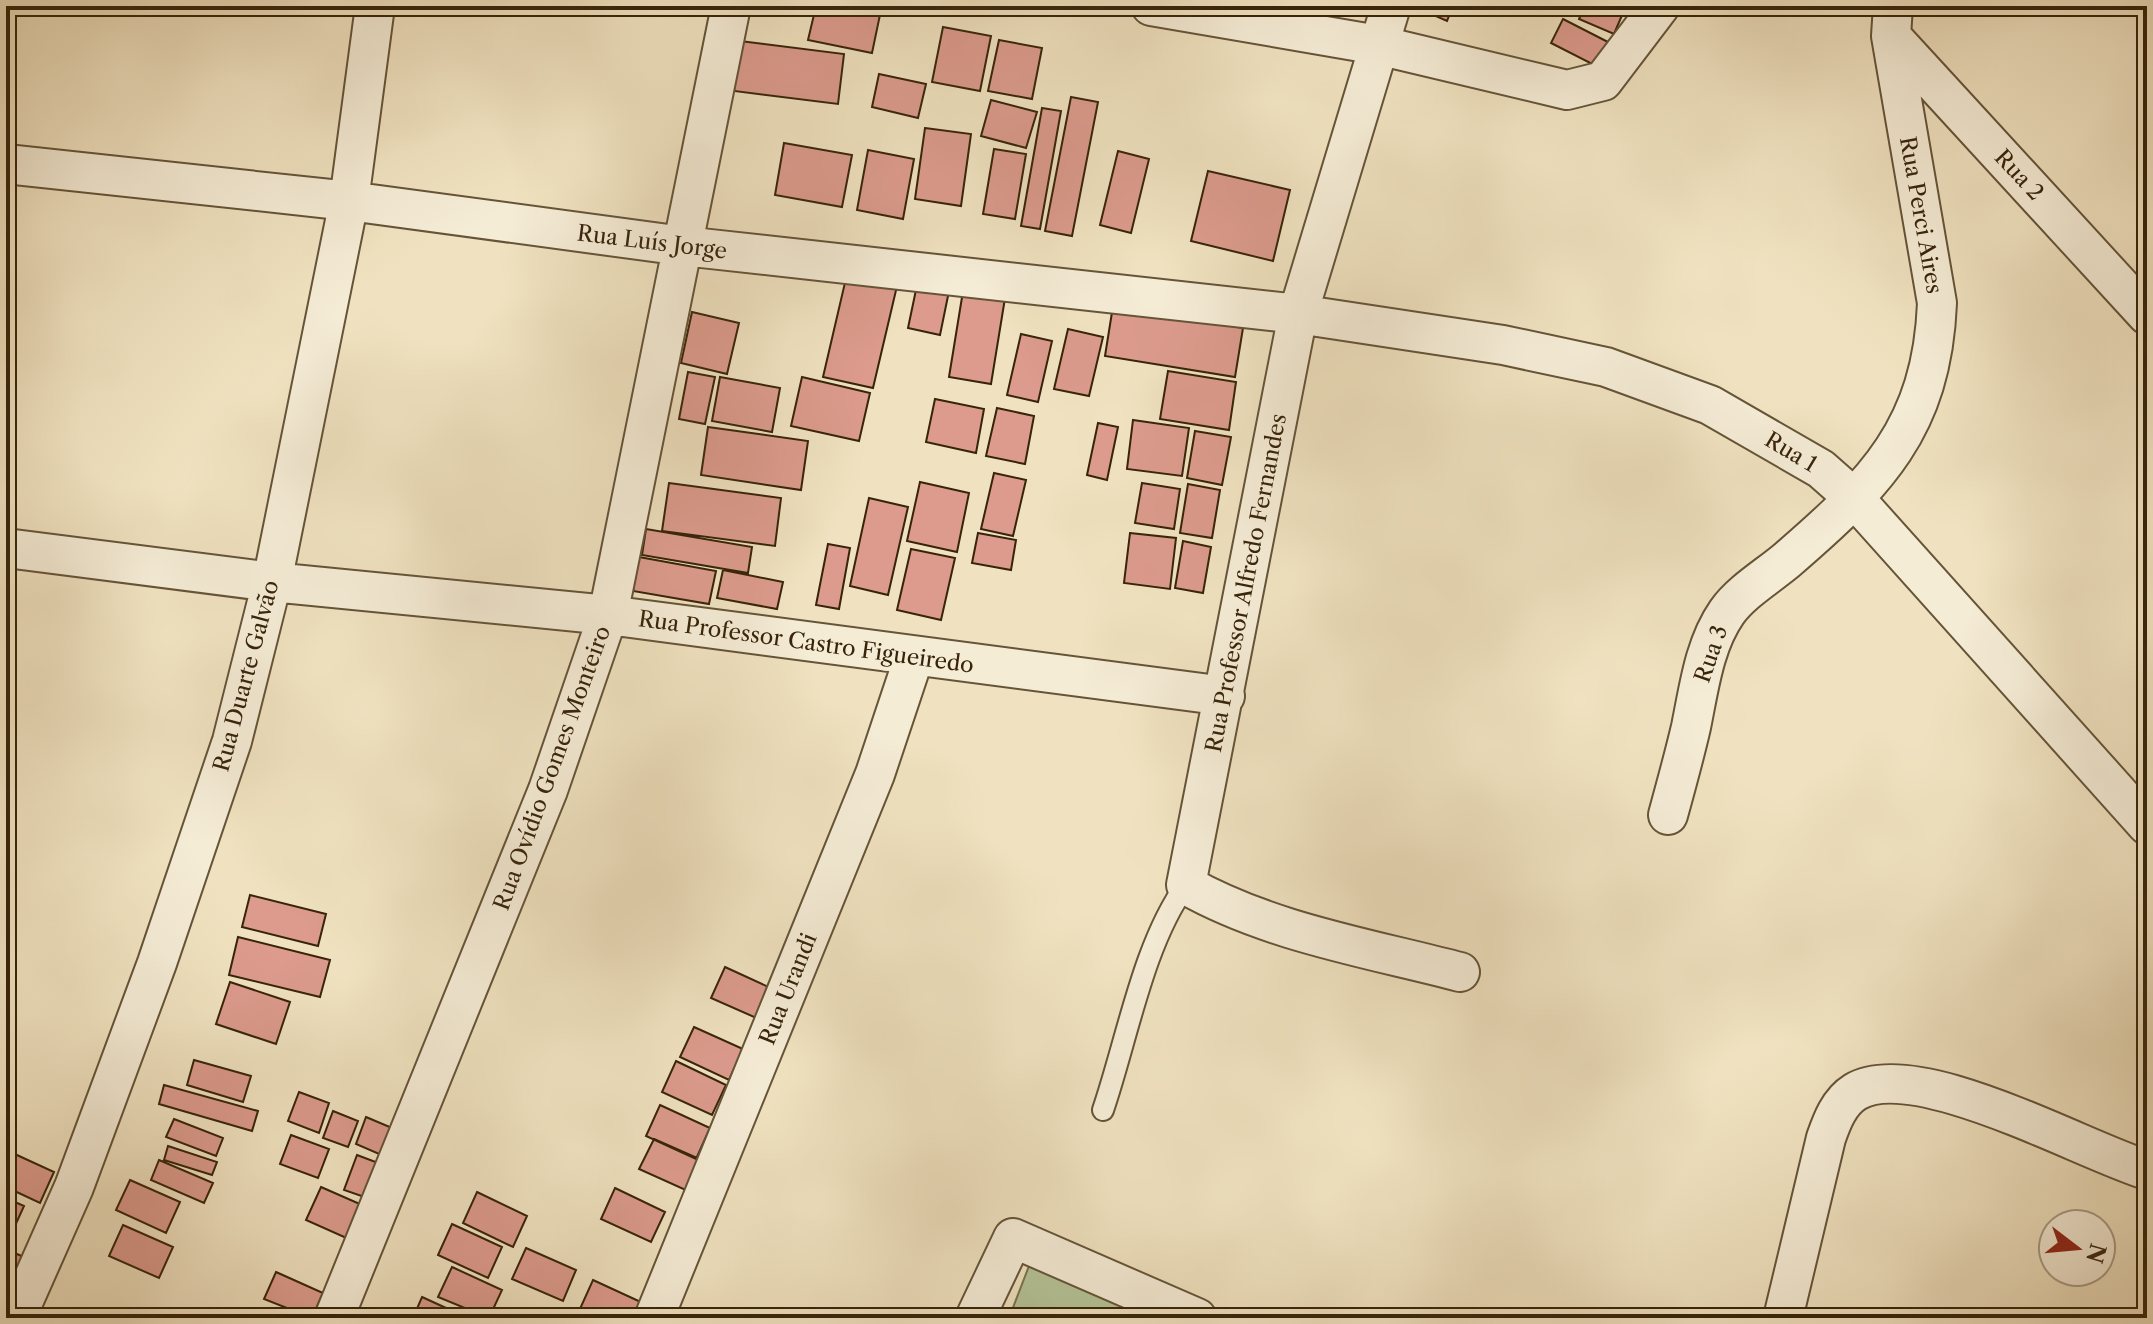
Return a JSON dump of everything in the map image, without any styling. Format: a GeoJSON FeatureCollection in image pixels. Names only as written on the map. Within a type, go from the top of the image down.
{"type":"FeatureCollection","features":[{"type":"Feature","properties":{"kind":"street","name":"Rua Duarte Galvão"},"geometry":{"type":"LineString","coordinates":[[16,1318],[74,1187],[157,963],[232,741],[272,582],[349,201],[375,6]]}},
{"type":"Feature","properties":{"kind":"street","name":"Rua Ovídio Gomes Monteiro"},"geometry":{"type":"LineString","coordinates":[[334,1318],[548,790],[608,615],[731,6]]}},
{"type":"Feature","properties":{"kind":"street"},"geometry":{"type":"LineString","coordinates":[[1151,6],[1378,45],[1567,90],[1603,81],[1652,19]]}},
{"type":"Feature","properties":{"kind":"street","name":"Rua Professor Alfredo Fernandes"},"geometry":{"type":"LineString","coordinates":[[1186,885],[1298,314],[1391,6]]}},
{"type":"Feature","properties":{"kind":"street","name":"Rua 2"},"geometry":{"type":"LineString","coordinates":[[1892,21],[2147,315]]}},
{"type":"Feature","properties":{"kind":"street","name":"Rua Perci Aires"},"geometry":{"type":"LineString","coordinates":[[1855,499],[1884,465],[1913,420],[1935,347],[1937,303],[1892,21]]}},
{"type":"Feature","properties":{"kind":"street","name":"Rua Luís Jorge"},"geometry":{"type":"LineString","coordinates":[[6,164],[349,201],[683,246],[1298,314]]}},
{"type":"Feature","properties":{"kind":"street","name":"Rua 1"},"geometry":{"type":"LineString","coordinates":[[1298,314],[1503,345],[1606,367],[1710,405],[1821,469],[1855,499],[2147,825]]}},
{"type":"Feature","properties":{"kind":"street","name":"Rua 3"},"geometry":{"type":"LineString","coordinates":[[1668,815],[1712,638],[1728,609],[1855,499]]}},
{"type":"Feature","properties":{"kind":"street","name":"Rua Professor Castro Figueiredo"},"geometry":{"type":"LineString","coordinates":[[6,548],[272,582],[608,615],[1225,696]]}},
{"type":"Feature","properties":{"kind":"street","name":"Rua Urandi"},"geometry":{"type":"LineString","coordinates":[[654,1318],[875,774],[914,657]]}},
{"type":"Feature","properties":{"kind":"street"},"geometry":{"type":"LineString","coordinates":[[1186,885],[1226,908],[1268,922],[1460,972]]}},
{"type":"Feature","properties":{"kind":"street"},"geometry":{"type":"LineString","coordinates":[[1783,1318],[1826,1138],[1836,1112],[1855,1092],[1882,1083],[1951,1092],[2110,1158],[2147,1170]]}},
{"type":"Feature","properties":{"kind":"street"},"geometry":{"type":"LineString","coordinates":[[975,1318],[1013,1238],[1197,1318]]}},
{"type":"Feature","properties":{"kind":"lane"},"geometry":{"type":"LineString","coordinates":[[1103,1110],[1157,938],[1171,905],[1186,885]]}},
{"type":"Feature","properties":{"kind":"green space"},"geometry":{"type":"Polygon","coordinates":[[[1029,1266],[1170,1318],[1009,1318],[1029,1266]]]}},
{"type":"Feature","properties":{"kind":"building"},"geometry":{"type":"Polygon","coordinates":[[[816,6],[881,10],[872,53],[808,40],[816,6]]]}},
{"type":"Feature","properties":{"kind":"building"},"geometry":{"type":"Polygon","coordinates":[[[1413,6],[1453,6],[1447,21],[1413,6]]]}},
{"type":"Feature","properties":{"kind":"building"},"geometry":{"type":"Polygon","coordinates":[[[1479,6],[1496,6],[1491,14],[1479,6]]]}},
{"type":"Feature","properties":{"kind":"building"},"geometry":{"type":"Polygon","coordinates":[[[1585,6],[1626,6],[1614,34],[1579,19],[1585,6]]]}},
{"type":"Feature","properties":{"kind":"building"},"geometry":{"type":"Polygon","coordinates":[[[1563,19],[1608,42],[1596,66],[1551,43],[1563,19]]]}},
{"type":"Feature","properties":{"kind":"building"},"geometry":{"type":"Polygon","coordinates":[[[943,27],[991,36],[980,91],[932,82],[943,27]]]}},
{"type":"Feature","properties":{"kind":"building"},"geometry":{"type":"Polygon","coordinates":[[[999,40],[1042,48],[1032,99],[988,91],[999,40]]]}},
{"type":"Feature","properties":{"kind":"building"},"geometry":{"type":"Polygon","coordinates":[[[740,41],[844,54],[838,104],[734,91],[740,41]]]}},
{"type":"Feature","properties":{"kind":"building"},"geometry":{"type":"Polygon","coordinates":[[[879,74],[926,84],[918,118],[872,107],[879,74]]]}},
{"type":"Feature","properties":{"kind":"building"},"geometry":{"type":"Polygon","coordinates":[[[1071,97],[1098,102],[1072,236],[1045,231],[1071,97]]]}},
{"type":"Feature","properties":{"kind":"building"},"geometry":{"type":"Polygon","coordinates":[[[991,100],[1037,112],[1026,148],[981,136],[991,100]]]}},
{"type":"Feature","properties":{"kind":"building"},"geometry":{"type":"Polygon","coordinates":[[[1042,108],[1061,111],[1040,229],[1021,226],[1042,108]]]}},
{"type":"Feature","properties":{"kind":"building"},"geometry":{"type":"Polygon","coordinates":[[[925,128],[971,134],[961,206],[915,199],[925,128]]]}},
{"type":"Feature","properties":{"kind":"building"},"geometry":{"type":"Polygon","coordinates":[[[784,143],[852,155],[842,207],[775,195],[784,143]]]}},
{"type":"Feature","properties":{"kind":"building"},"geometry":{"type":"Polygon","coordinates":[[[994,149],[1026,154],[1015,219],[983,214],[994,149]]]}},
{"type":"Feature","properties":{"kind":"building"},"geometry":{"type":"Polygon","coordinates":[[[868,150],[914,159],[903,219],[857,210],[868,150]]]}},
{"type":"Feature","properties":{"kind":"building"},"geometry":{"type":"Polygon","coordinates":[[[1118,151],[1149,159],[1131,233],[1100,225],[1118,151]]]}},
{"type":"Feature","properties":{"kind":"building"},"geometry":{"type":"Polygon","coordinates":[[[1208,171],[1290,190],[1273,261],[1191,241],[1208,171]]]}},
{"type":"Feature","properties":{"kind":"building"},"geometry":{"type":"Polygon","coordinates":[[[847,274],[897,286],[873,388],[823,377],[847,274]]]}},
{"type":"Feature","properties":{"kind":"building"},"geometry":{"type":"Polygon","coordinates":[[[917,285],[949,291],[940,335],[908,328],[917,285]]]}},
{"type":"Feature","properties":{"kind":"building"},"geometry":{"type":"Polygon","coordinates":[[[964,285],[1006,292],[991,384],[949,377],[964,285]]]}},
{"type":"Feature","properties":{"kind":"building"},"geometry":{"type":"Polygon","coordinates":[[[1113,306],[1243,328],[1235,377],[1105,356],[1113,306]]]}},
{"type":"Feature","properties":{"kind":"building"},"geometry":{"type":"Polygon","coordinates":[[[692,312],[739,323],[727,374],[681,363],[692,312]]]}},
{"type":"Feature","properties":{"kind":"building"},"geometry":{"type":"Polygon","coordinates":[[[1068,329],[1103,337],[1089,396],[1054,389],[1068,329]]]}},
{"type":"Feature","properties":{"kind":"building"},"geometry":{"type":"Polygon","coordinates":[[[1021,334],[1052,341],[1038,402],[1007,395],[1021,334]]]}},
{"type":"Feature","properties":{"kind":"building"},"geometry":{"type":"Polygon","coordinates":[[[1168,371],[1236,382],[1229,430],[1160,419],[1168,371]]]}},
{"type":"Feature","properties":{"kind":"building"},"geometry":{"type":"Polygon","coordinates":[[[688,372],[715,377],[705,424],[679,419],[688,372]]]}},
{"type":"Feature","properties":{"kind":"building"},"geometry":{"type":"Polygon","coordinates":[[[720,377],[780,388],[772,432],[712,421],[720,377]]]}},
{"type":"Feature","properties":{"kind":"building"},"geometry":{"type":"Polygon","coordinates":[[[802,377],[870,393],[859,441],[791,426],[802,377]]]}},
{"type":"Feature","properties":{"kind":"building"},"geometry":{"type":"Polygon","coordinates":[[[935,399],[984,409],[976,453],[926,442],[935,399]]]}},
{"type":"Feature","properties":{"kind":"building"},"geometry":{"type":"Polygon","coordinates":[[[997,408],[1034,416],[1025,464],[986,456],[997,408]]]}},
{"type":"Feature","properties":{"kind":"building"},"geometry":{"type":"Polygon","coordinates":[[[1133,420],[1189,428],[1182,476],[1127,469],[1133,420]]]}},
{"type":"Feature","properties":{"kind":"building"},"geometry":{"type":"Polygon","coordinates":[[[1098,423],[1118,427],[1107,480],[1087,475],[1098,423]]]}},
{"type":"Feature","properties":{"kind":"building"},"geometry":{"type":"Polygon","coordinates":[[[708,427],[808,441],[801,490],[701,475],[708,427]]]}},
{"type":"Feature","properties":{"kind":"building"},"geometry":{"type":"Polygon","coordinates":[[[1195,431],[1231,437],[1222,485],[1187,478],[1195,431]]]}},
{"type":"Feature","properties":{"kind":"building"},"geometry":{"type":"Polygon","coordinates":[[[994,473],[1026,480],[1013,536],[981,529],[994,473]]]}},
{"type":"Feature","properties":{"kind":"building"},"geometry":{"type":"Polygon","coordinates":[[[920,482],[969,493],[957,552],[907,541],[920,482]]]}},
{"type":"Feature","properties":{"kind":"building"},"geometry":{"type":"Polygon","coordinates":[[[669,483],[781,498],[775,546],[662,531],[669,483]]]}},
{"type":"Feature","properties":{"kind":"building"},"geometry":{"type":"Polygon","coordinates":[[[1142,483],[1180,489],[1174,529],[1135,523],[1142,483]]]}},
{"type":"Feature","properties":{"kind":"building"},"geometry":{"type":"Polygon","coordinates":[[[1188,484],[1220,490],[1212,538],[1180,533],[1188,484]]]}},
{"type":"Feature","properties":{"kind":"building"},"geometry":{"type":"Polygon","coordinates":[[[869,498],[908,507],[888,595],[850,586],[869,498]]]}},
{"type":"Feature","properties":{"kind":"building"},"geometry":{"type":"Polygon","coordinates":[[[646,529],[752,547],[748,573],[642,555],[646,529]]]}},
{"type":"Feature","properties":{"kind":"building"},"geometry":{"type":"Polygon","coordinates":[[[978,533],[1016,540],[1011,570],[972,563],[978,533]]]}},
{"type":"Feature","properties":{"kind":"building"},"geometry":{"type":"Polygon","coordinates":[[[1130,533],[1176,538],[1170,589],[1124,583],[1130,533]]]}},
{"type":"Feature","properties":{"kind":"building"},"geometry":{"type":"Polygon","coordinates":[[[1183,541],[1211,547],[1203,593],[1175,588],[1183,541]]]}},
{"type":"Feature","properties":{"kind":"building"},"geometry":{"type":"Polygon","coordinates":[[[828,544],[850,548],[839,609],[816,605],[828,544]]]}},
{"type":"Feature","properties":{"kind":"building"},"geometry":{"type":"Polygon","coordinates":[[[911,549],[955,558],[941,620],[897,610],[911,549]]]}},
{"type":"Feature","properties":{"kind":"building"},"geometry":{"type":"Polygon","coordinates":[[[639,557],[716,571],[709,604],[633,591],[639,557]]]}},
{"type":"Feature","properties":{"kind":"building"},"geometry":{"type":"Polygon","coordinates":[[[723,570],[783,582],[777,609],[717,598],[723,570]]]}},
{"type":"Feature","properties":{"kind":"building"},"geometry":{"type":"Polygon","coordinates":[[[250,895],[326,914],[318,946],[242,927],[250,895]]]}},
{"type":"Feature","properties":{"kind":"building"},"geometry":{"type":"Polygon","coordinates":[[[238,937],[330,960],[320,997],[229,975],[238,937]]]}},
{"type":"Feature","properties":{"kind":"building"},"geometry":{"type":"Polygon","coordinates":[[[725,967],[775,990],[761,1020],[711,998],[725,967]]]}},
{"type":"Feature","properties":{"kind":"building"},"geometry":{"type":"Polygon","coordinates":[[[230,982],[290,1002],[276,1044],[216,1024],[230,982]]]}},
{"type":"Feature","properties":{"kind":"building"},"geometry":{"type":"Polygon","coordinates":[[[694,1027],[743,1049],[729,1080],[680,1057],[694,1027]]]}},
{"type":"Feature","properties":{"kind":"building"},"geometry":{"type":"Polygon","coordinates":[[[194,1060],[251,1076],[243,1102],[187,1085],[194,1060]]]}},
{"type":"Feature","properties":{"kind":"building"},"geometry":{"type":"Polygon","coordinates":[[[676,1061],[726,1085],[712,1115],[662,1092],[676,1061]]]}},
{"type":"Feature","properties":{"kind":"building"},"geometry":{"type":"Polygon","coordinates":[[[164,1085],[258,1111],[252,1131],[159,1104],[164,1085]]]}},
{"type":"Feature","properties":{"kind":"building"},"geometry":{"type":"Polygon","coordinates":[[[299,1092],[329,1103],[319,1133],[288,1121],[299,1092]]]}},
{"type":"Feature","properties":{"kind":"building"},"geometry":{"type":"Polygon","coordinates":[[[660,1105],[710,1128],[696,1159],[646,1136],[660,1105]]]}},
{"type":"Feature","properties":{"kind":"building"},"geometry":{"type":"Polygon","coordinates":[[[333,1111],[358,1121],[348,1147],[323,1138],[333,1111]]]}},
{"type":"Feature","properties":{"kind":"building"},"geometry":{"type":"Polygon","coordinates":[[[366,1117],[404,1133],[393,1160],[356,1144],[366,1117]]]}},
{"type":"Feature","properties":{"kind":"building"},"geometry":{"type":"Polygon","coordinates":[[[174,1119],[223,1138],[216,1156],[166,1137],[174,1119]]]}},
{"type":"Feature","properties":{"kind":"building"},"geometry":{"type":"Polygon","coordinates":[[[291,1135],[329,1149],[318,1178],[280,1164],[291,1135]]]}},
{"type":"Feature","properties":{"kind":"building"},"geometry":{"type":"Polygon","coordinates":[[[654,1139],[704,1161],[690,1192],[639,1169],[654,1139]]]}},
{"type":"Feature","properties":{"kind":"building"},"geometry":{"type":"Polygon","coordinates":[[[168,1146],[217,1162],[212,1175],[164,1160],[168,1146]]]}},
{"type":"Feature","properties":{"kind":"building"},"geometry":{"type":"Polygon","coordinates":[[[6,1150],[54,1172],[40,1203],[6,1187],[6,1150]]]}},
{"type":"Feature","properties":{"kind":"building"},"geometry":{"type":"Polygon","coordinates":[[[357,1155],[389,1167],[376,1201],[344,1190],[357,1155]]]}},
{"type":"Feature","properties":{"kind":"building"},"geometry":{"type":"Polygon","coordinates":[[[159,1160],[213,1183],[204,1203],[151,1180],[159,1160]]]}},
{"type":"Feature","properties":{"kind":"building"},"geometry":{"type":"Polygon","coordinates":[[[130,1180],[180,1202],[166,1233],[116,1210],[130,1180]]]}},
{"type":"Feature","properties":{"kind":"building"},"geometry":{"type":"Polygon","coordinates":[[[321,1187],[369,1208],[353,1241],[306,1220],[321,1187]]]}},
{"type":"Feature","properties":{"kind":"building"},"geometry":{"type":"Polygon","coordinates":[[[615,1188],[665,1212],[651,1242],[601,1219],[615,1188]]]}},
{"type":"Feature","properties":{"kind":"building"},"geometry":{"type":"Polygon","coordinates":[[[477,1192],[527,1216],[513,1247],[463,1223],[477,1192]]]}},
{"type":"Feature","properties":{"kind":"building"},"geometry":{"type":"Polygon","coordinates":[[[6,1198],[24,1206],[10,1237],[6,1235],[6,1198]]]}},
{"type":"Feature","properties":{"kind":"building"},"geometry":{"type":"Polygon","coordinates":[[[452,1224],[502,1247],[488,1278],[438,1255],[452,1224]]]}},
{"type":"Feature","properties":{"kind":"building"},"geometry":{"type":"Polygon","coordinates":[[[123,1225],[173,1247],[159,1278],[109,1256],[123,1225]]]}},
{"type":"Feature","properties":{"kind":"building"},"geometry":{"type":"Polygon","coordinates":[[[526,1248],[576,1270],[563,1301],[512,1279],[526,1248]]]}},
{"type":"Feature","properties":{"kind":"building"},"geometry":{"type":"Polygon","coordinates":[[[6,1249],[37,1263],[23,1294],[6,1286],[6,1249]]]}},
{"type":"Feature","properties":{"kind":"building"},"geometry":{"type":"Polygon","coordinates":[[[452,1267],[502,1290],[489,1318],[438,1297],[452,1267]]]}},
{"type":"Feature","properties":{"kind":"building"},"geometry":{"type":"Polygon","coordinates":[[[276,1272],[323,1293],[312,1318],[264,1299],[276,1272]]]}},
{"type":"Feature","properties":{"kind":"building"},"geometry":{"type":"Polygon","coordinates":[[[593,1280],[643,1303],[636,1318],[594,1318],[579,1311],[593,1280]]]}},
{"type":"Feature","properties":{"kind":"building"},"geometry":{"type":"Polygon","coordinates":[[[422,1297],[468,1318],[413,1318],[422,1297]]]}}]}
